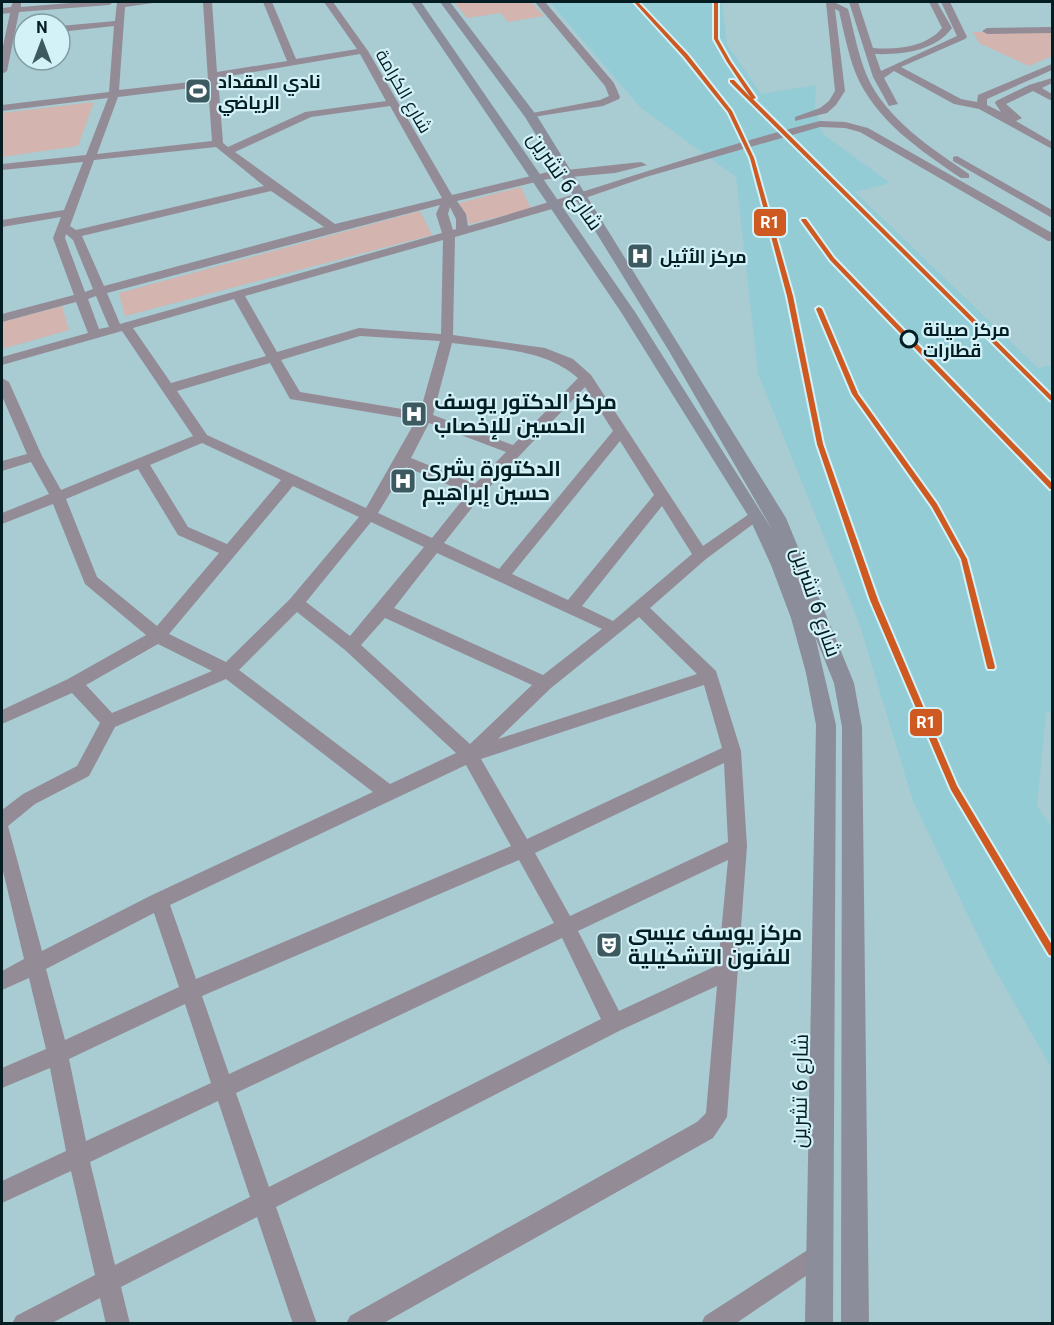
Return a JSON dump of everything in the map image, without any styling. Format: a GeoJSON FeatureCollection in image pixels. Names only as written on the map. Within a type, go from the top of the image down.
{"type":"FeatureCollection","features":[{"type":"Feature","properties":{"kind":"main road","name":"شارع 6 تشرين"},"geometry":{"type":"LineString","coordinates":[[416,2],[628,312],[757,516],[773,546],[822,691],[826,725],[819,1323]]}},
{"type":"Feature","properties":{"kind":"main road","name":"شارع 6 تشرين"},"geometry":{"type":"LineString","coordinates":[[446,2],[531,116],[777,518],[844,682],[852,739],[855,1323]]}},
{"type":"Feature","properties":{"kind":"street"},"geometry":{"type":"LineString","coordinates":[[2,11],[16,6],[109,2]]}},
{"type":"Feature","properties":{"kind":"street"},"geometry":{"type":"LineString","coordinates":[[155,2],[120,3],[114,95],[67,213],[70,231],[121,327],[202,438],[614,628]]}},
{"type":"Feature","properties":{"kind":"street"},"geometry":{"type":"LineString","coordinates":[[207,2],[218,144]]}},
{"type":"Feature","properties":{"kind":"street"},"geometry":{"type":"LineString","coordinates":[[267,2],[293,63]]}},
{"type":"Feature","properties":{"kind":"street","name":"شارع الكرامة"},"geometry":{"type":"LineString","coordinates":[[329,2],[363,51],[448,199],[456,205],[462,220],[455,234]]}},
{"type":"Feature","properties":{"kind":"street"},"geometry":{"type":"LineString","coordinates":[[531,116],[603,103],[615,97],[610,85],[540,2]]}},
{"type":"Feature","properties":{"kind":"street"},"geometry":{"type":"LineString","coordinates":[[830,2],[853,2],[878,77],[891,102],[927,138],[961,162],[1053,215]]}},
{"type":"Feature","properties":{"kind":"street"},"geometry":{"type":"LineString","coordinates":[[2,362],[555,206],[664,164],[824,112],[838,97],[840,86],[830,2]]}},
{"type":"Feature","properties":{"kind":"street"},"geometry":{"type":"LineString","coordinates":[[830,2],[843,9],[862,75],[868,87],[900,125],[940,159],[973,181],[1053,225]]}},
{"type":"Feature","properties":{"kind":"street"},"geometry":{"type":"LineString","coordinates":[[869,50],[896,52],[941,36],[947,28],[933,2]]}},
{"type":"Feature","properties":{"kind":"street"},"geometry":{"type":"LineString","coordinates":[[878,77],[893,66],[962,36],[946,2]]}},
{"type":"Feature","properties":{"kind":"street"},"geometry":{"type":"LineString","coordinates":[[2,71],[7,37],[16,6]]}},
{"type":"Feature","properties":{"kind":"street"},"geometry":{"type":"LineString","coordinates":[[72,29],[119,23]]}},
{"type":"Feature","properties":{"kind":"street"},"geometry":{"type":"LineString","coordinates":[[987,31],[1053,30]]}},
{"type":"Feature","properties":{"kind":"street"},"geometry":{"type":"LineString","coordinates":[[2,108],[114,95],[363,51]]}},
{"type":"Feature","properties":{"kind":"street"},"geometry":{"type":"LineString","coordinates":[[893,66],[958,102],[982,106],[1052,138]]}},
{"type":"Feature","properties":{"kind":"street"},"geometry":{"type":"LineString","coordinates":[[982,106],[982,97],[1053,67]]}},
{"type":"Feature","properties":{"kind":"street"},"geometry":{"type":"LineString","coordinates":[[1052,138],[1005,111],[1000,103],[1053,79]]}},
{"type":"Feature","properties":{"kind":"street"},"geometry":{"type":"LineString","coordinates":[[1033,87],[1053,98]]}},
{"type":"Feature","properties":{"kind":"street"},"geometry":{"type":"LineString","coordinates":[[228,151],[309,114],[392,103]]}},
{"type":"Feature","properties":{"kind":"street"},"geometry":{"type":"LineString","coordinates":[[2,318],[101,293],[333,228],[535,178],[567,173],[609,172],[664,164],[820,124],[844,125],[864,130],[1053,238]]}},
{"type":"Feature","properties":{"kind":"street"},"geometry":{"type":"LineString","coordinates":[[2,167],[218,144],[273,187],[333,228]]}},
{"type":"Feature","properties":{"kind":"street"},"geometry":{"type":"LineString","coordinates":[[95,335],[59,241],[70,231],[273,187]]}},
{"type":"Feature","properties":{"kind":"street"},"geometry":{"type":"LineString","coordinates":[[2,820],[29,799],[83,771],[109,722],[228,670],[296,603],[369,515],[404,460],[425,417],[448,338],[455,234],[442,214],[448,199]]}},
{"type":"Feature","properties":{"kind":"street"},"geometry":{"type":"LineString","coordinates":[[2,223],[67,213]]}},
{"type":"Feature","properties":{"kind":"street"},"geometry":{"type":"LineString","coordinates":[[238,295],[295,396],[425,417],[516,451]]}},
{"type":"Feature","properties":{"kind":"street"},"geometry":{"type":"LineString","coordinates":[[168,389],[271,356],[359,332],[448,338],[540,351],[568,362],[586,378],[701,555]]}},
{"type":"Feature","properties":{"kind":"street"},"geometry":{"type":"LineString","coordinates":[[351,646],[383,610],[477,491],[586,378]]}},
{"type":"Feature","properties":{"kind":"street"},"geometry":{"type":"LineString","coordinates":[[2,382],[35,456],[58,498],[90,580],[158,636],[228,670],[388,793]]}},
{"type":"Feature","properties":{"kind":"street"},"geometry":{"type":"LineString","coordinates":[[502,576],[620,432]]}},
{"type":"Feature","properties":{"kind":"street"},"geometry":{"type":"LineString","coordinates":[[2,519],[58,498],[140,461],[202,438]]}},
{"type":"Feature","properties":{"kind":"street"},"geometry":{"type":"LineString","coordinates":[[2,466],[35,456]]}},
{"type":"Feature","properties":{"kind":"street"},"geometry":{"type":"LineString","coordinates":[[404,460],[477,491]]}},
{"type":"Feature","properties":{"kind":"street"},"geometry":{"type":"LineString","coordinates":[[140,461],[183,531],[230,551]]}},
{"type":"Feature","properties":{"kind":"street"},"geometry":{"type":"LineString","coordinates":[[2,717],[75,684],[158,636],[290,479]]}},
{"type":"Feature","properties":{"kind":"street"},"geometry":{"type":"LineString","coordinates":[[571,608],[663,494]]}},
{"type":"Feature","properties":{"kind":"street"},"geometry":{"type":"LineString","coordinates":[[470,755],[545,683],[640,608],[701,555],[757,516]]}},
{"type":"Feature","properties":{"kind":"street"},"geometry":{"type":"LineString","coordinates":[[296,603],[351,646],[470,755],[566,927],[614,1023]]}},
{"type":"Feature","properties":{"kind":"street"},"geometry":{"type":"LineString","coordinates":[[358,1323],[705,1130],[716,1117],[738,846],[732,751],[710,676],[640,608]]}},
{"type":"Feature","properties":{"kind":"street"},"geometry":{"type":"LineString","coordinates":[[383,610],[545,683]]}},
{"type":"Feature","properties":{"kind":"street"},"geometry":{"type":"LineString","coordinates":[[2,981],[159,901],[470,755],[710,676]]}},
{"type":"Feature","properties":{"kind":"street"},"geometry":{"type":"LineString","coordinates":[[75,684],[109,722]]}},
{"type":"Feature","properties":{"kind":"street"},"geometry":{"type":"LineString","coordinates":[[2,1078],[191,991],[523,850],[732,751]]}},
{"type":"Feature","properties":{"kind":"street"},"geometry":{"type":"LineString","coordinates":[[2,807],[29,799]]}},
{"type":"Feature","properties":{"kind":"street"},"geometry":{"type":"LineString","coordinates":[[2,832],[58,1054],[78,1156],[118,1323]]}},
{"type":"Feature","properties":{"kind":"street"},"geometry":{"type":"LineString","coordinates":[[2,1192],[738,846]]}},
{"type":"Feature","properties":{"kind":"street"},"geometry":{"type":"LineString","coordinates":[[159,901],[265,1201],[305,1323]]}},
{"type":"Feature","properties":{"kind":"street"},"geometry":{"type":"LineString","coordinates":[[24,1323],[614,1023],[729,970]]}},
{"type":"Feature","properties":{"kind":"street"},"geometry":{"type":"LineString","coordinates":[[714,1323],[820,1253]]}},
{"type":"Feature","properties":{"kind":"shaded area"},"geometry":{"type":"Polygon","coordinates":[[[454,2],[531,2],[544,16],[508,22],[501,13],[467,18],[454,2]]]}},
{"type":"Feature","properties":{"kind":"shaded area"},"geometry":{"type":"Polygon","coordinates":[[[550,2],[722,2],[727,44],[761,94],[816,85],[815,108],[823,134],[890,183],[855,192],[1038,368],[1052,365],[1052,710],[1046,713],[1037,806],[1052,827],[1052,1069],[989,959],[913,801],[859,623],[758,374],[736,177],[641,108],[550,2]]]}},
{"type":"Feature","properties":{"kind":"shaded area"},"geometry":{"type":"Polygon","coordinates":[[[973,32],[1052,32],[1052,56],[1029,66],[979,43],[973,32]]]}},
{"type":"Feature","properties":{"kind":"shaded area"},"geometry":{"type":"Polygon","coordinates":[[[94,102],[78,146],[2,157],[2,113],[94,102]]]}},
{"type":"Feature","properties":{"kind":"shaded area"},"geometry":{"type":"Polygon","coordinates":[[[521,187],[531,209],[470,224],[459,203],[521,187]]]}},
{"type":"Feature","properties":{"kind":"shaded area"},"geometry":{"type":"Polygon","coordinates":[[[420,211],[432,235],[125,316],[119,293],[420,211]]]}},
{"type":"Feature","properties":{"kind":"shaded area"},"geometry":{"type":"Polygon","coordinates":[[[62,306],[69,330],[2,349],[2,322],[62,306]]]}},
{"type":"Feature","properties":{"kind":"transit line","name":"R1"},"geometry":{"type":"LineString","coordinates":[[636,2],[686,56],[730,112],[752,158],[790,296],[820,444],[874,600],[954,788],[1052,952]]}},
{"type":"Feature","properties":{"kind":"transit line","name":"R1"},"geometry":{"type":"LineString","coordinates":[[716,2],[716,39],[754,98]]}},
{"type":"Feature","properties":{"kind":"transit line","name":"R1"},"geometry":{"type":"LineString","coordinates":[[732,81],[1052,399]]}},
{"type":"Feature","properties":{"kind":"transit line","name":"R1"},"geometry":{"type":"LineString","coordinates":[[804,220],[832,259],[1052,487]]}},
{"type":"Feature","properties":{"kind":"transit line","name":"R1"},"geometry":{"type":"LineString","coordinates":[[819,309],[855,394],[935,506],[964,559],[991,667]]}},
{"type":"Feature","properties":{"kind":"place","name":"نادي المقداد الرياضي"},"geometry":{"type":"Point","coordinates":[198,91]}},
{"type":"Feature","properties":{"kind":"place","name":"مركز الأثيل"},"geometry":{"type":"Point","coordinates":[640,256]}},
{"type":"Feature","properties":{"kind":"place","name":"مركز صيانة قطارات"},"geometry":{"type":"Point","coordinates":[909,339]}},
{"type":"Feature","properties":{"kind":"place","name":"مركز الدكتور يوسف الحسين للإخصاب"},"geometry":{"type":"Point","coordinates":[414,414]}},
{"type":"Feature","properties":{"kind":"place","name":"الدكتورة بشرى حسين إبراهيم"},"geometry":{"type":"Point","coordinates":[403,481]}},
{"type":"Feature","properties":{"kind":"place","name":"مركز يوسف عيسى للفنون التشكيلية"},"geometry":{"type":"Point","coordinates":[609,945]}}]}
